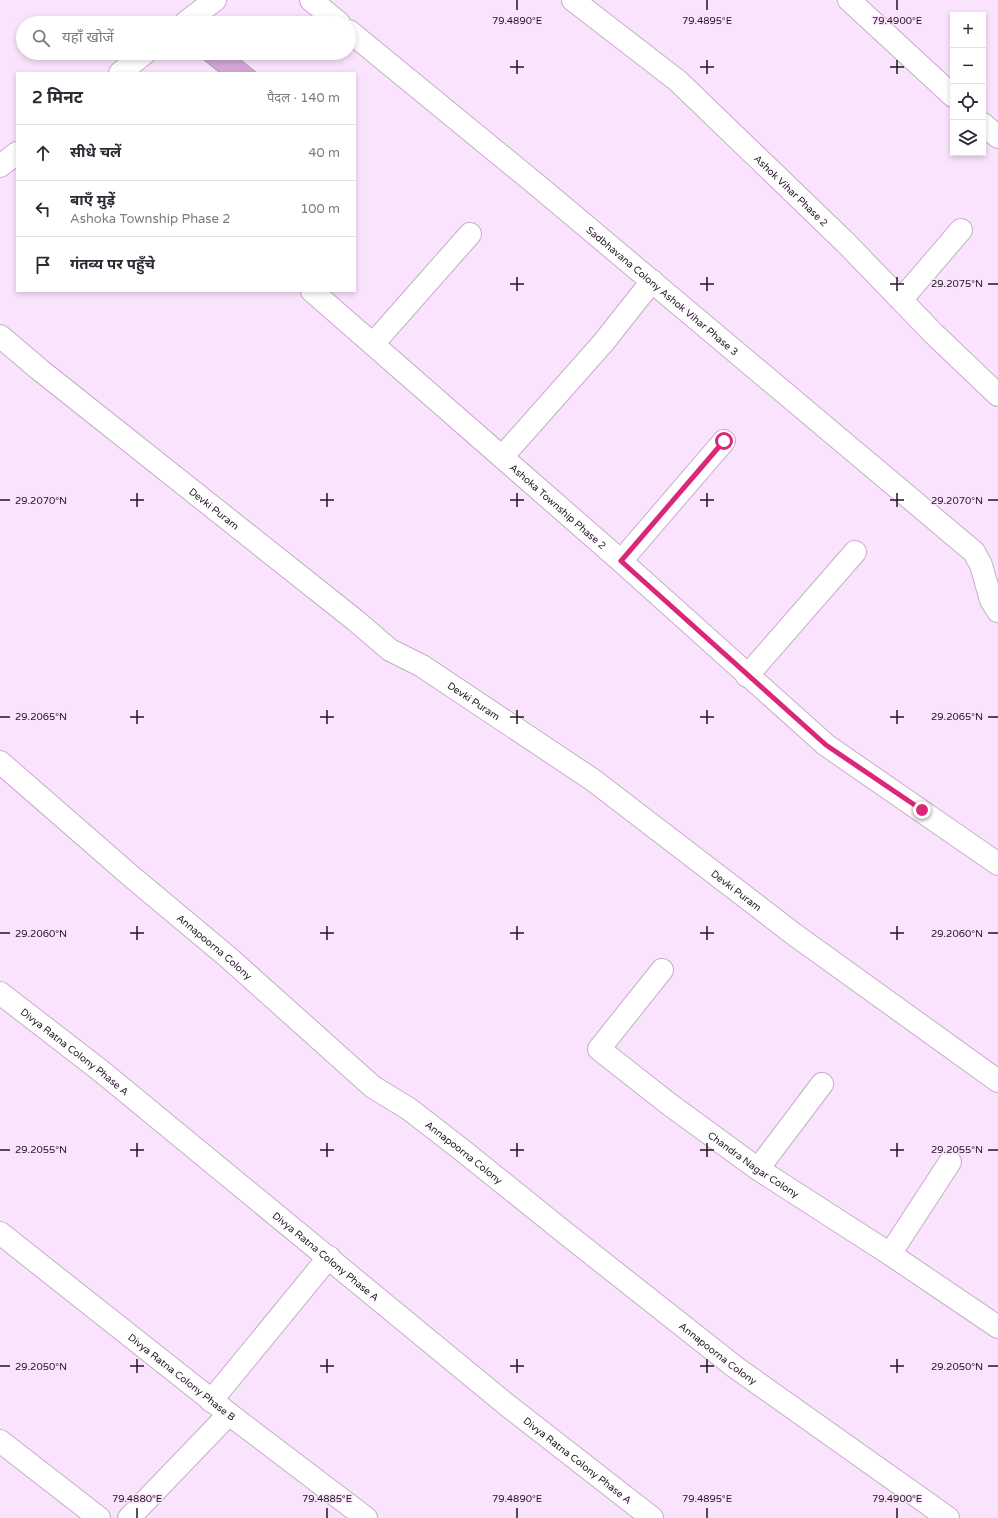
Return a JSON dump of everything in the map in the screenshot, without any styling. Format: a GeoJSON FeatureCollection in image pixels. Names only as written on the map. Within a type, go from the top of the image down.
{"type":"FeatureCollection","features":[{"type":"Feature","properties":{"kind":"street"},"geometry":{"type":"LineString","coordinates":[[311,0],[330,16]]}},
{"type":"Feature","properties":{"kind":"street","name":"Ashok Vihar Phase 2"},"geometry":{"type":"LineString","coordinates":[[573,0],[678,81],[846,243],[934,334],[998,395]]}},
{"type":"Feature","properties":{"kind":"street"},"geometry":{"type":"LineString","coordinates":[[849,0],[950,93]]}},
{"type":"Feature","properties":{"kind":"street"},"geometry":{"type":"LineString","coordinates":[[193,16],[212,1]]}},
{"type":"Feature","properties":{"kind":"street","name":"Sadbhavana Colony Ashok Vihar Phase 3"},"geometry":{"type":"LineString","coordinates":[[356,37],[652,281],[974,552],[981,565],[991,600],[997,610]]}},
{"type":"Feature","properties":{"kind":"street"},"geometry":{"type":"LineString","coordinates":[[121,72],[136,60]]}},
{"type":"Feature","properties":{"kind":"street"},"geometry":{"type":"LineString","coordinates":[[986,127],[998,137]]}},
{"type":"Feature","properties":{"kind":"street"},"geometry":{"type":"LineString","coordinates":[[0,166],[16,154]]}},
{"type":"Feature","properties":{"kind":"street"},"geometry":{"type":"LineString","coordinates":[[901,300],[961,230]]}},
{"type":"Feature","properties":{"kind":"street"},"geometry":{"type":"LineString","coordinates":[[373,344],[470,234]]}},
{"type":"Feature","properties":{"kind":"street"},"geometry":{"type":"LineString","coordinates":[[502,457],[603,343],[652,281]]}},
{"type":"Feature","properties":{"kind":"street","name":"Ashoka Township Phase 2"},"geometry":{"type":"LineString","coordinates":[[313,292],[621,561],[747,676],[826,745],[998,864]]}},
{"type":"Feature","properties":{"kind":"street","name":"Devki Puram"},"geometry":{"type":"LineString","coordinates":[[0,336],[40,370],[349,615],[390,650],[422,666],[593,780],[795,935],[998,1081]]}},
{"type":"Feature","properties":{"kind":"street"},"geometry":{"type":"LineString","coordinates":[[621,561],[724,441]]}},
{"type":"Feature","properties":{"kind":"street"},"geometry":{"type":"LineString","coordinates":[[747,676],[855,552]]}},
{"type":"Feature","properties":{"kind":"street","name":"Annapoorna Colony"},"geometry":{"type":"LineString","coordinates":[[0,762],[132,877],[229,958],[372,1087],[409,1109],[735,1367],[948,1518]]}},
{"type":"Feature","properties":{"kind":"street","name":"Chandra Nagar Colony"},"geometry":{"type":"LineString","coordinates":[[662,970],[599,1049],[668,1104],[758,1169],[890,1254],[998,1327]]}},
{"type":"Feature","properties":{"kind":"street","name":"Divya Ratna Colony Phase A"},"geometry":{"type":"LineString","coordinates":[[0,993],[101,1071],[329,1257],[507,1405],[652,1518]]}},
{"type":"Feature","properties":{"kind":"street"},"geometry":{"type":"LineString","coordinates":[[758,1169],[822,1084]]}},
{"type":"Feature","properties":{"kind":"street"},"geometry":{"type":"LineString","coordinates":[[890,1254],[950,1162]]}},
{"type":"Feature","properties":{"kind":"street","name":"Divya Ratna Colony Phase B"},"geometry":{"type":"LineString","coordinates":[[0,1233],[229,1414],[366,1518]]}},
{"type":"Feature","properties":{"kind":"street"},"geometry":{"type":"LineString","coordinates":[[212,1400],[329,1257]]}},
{"type":"Feature","properties":{"kind":"street"},"geometry":{"type":"LineString","coordinates":[[141,1514],[229,1414]]}},
{"type":"Feature","properties":{"kind":"street"},"geometry":{"type":"LineString","coordinates":[[0,1441],[98,1518]]}},
{"type":"Feature","properties":{"kind":"building"},"geometry":{"type":"Polygon","coordinates":[[[204,60],[241,60],[256,72],[219,72],[204,60]]]}},
{"type":"Feature","properties":{"kind":"route"},"geometry":{"type":"LineString","coordinates":[[724,441],[621,561],[826,745],[922,810]]}}]}
